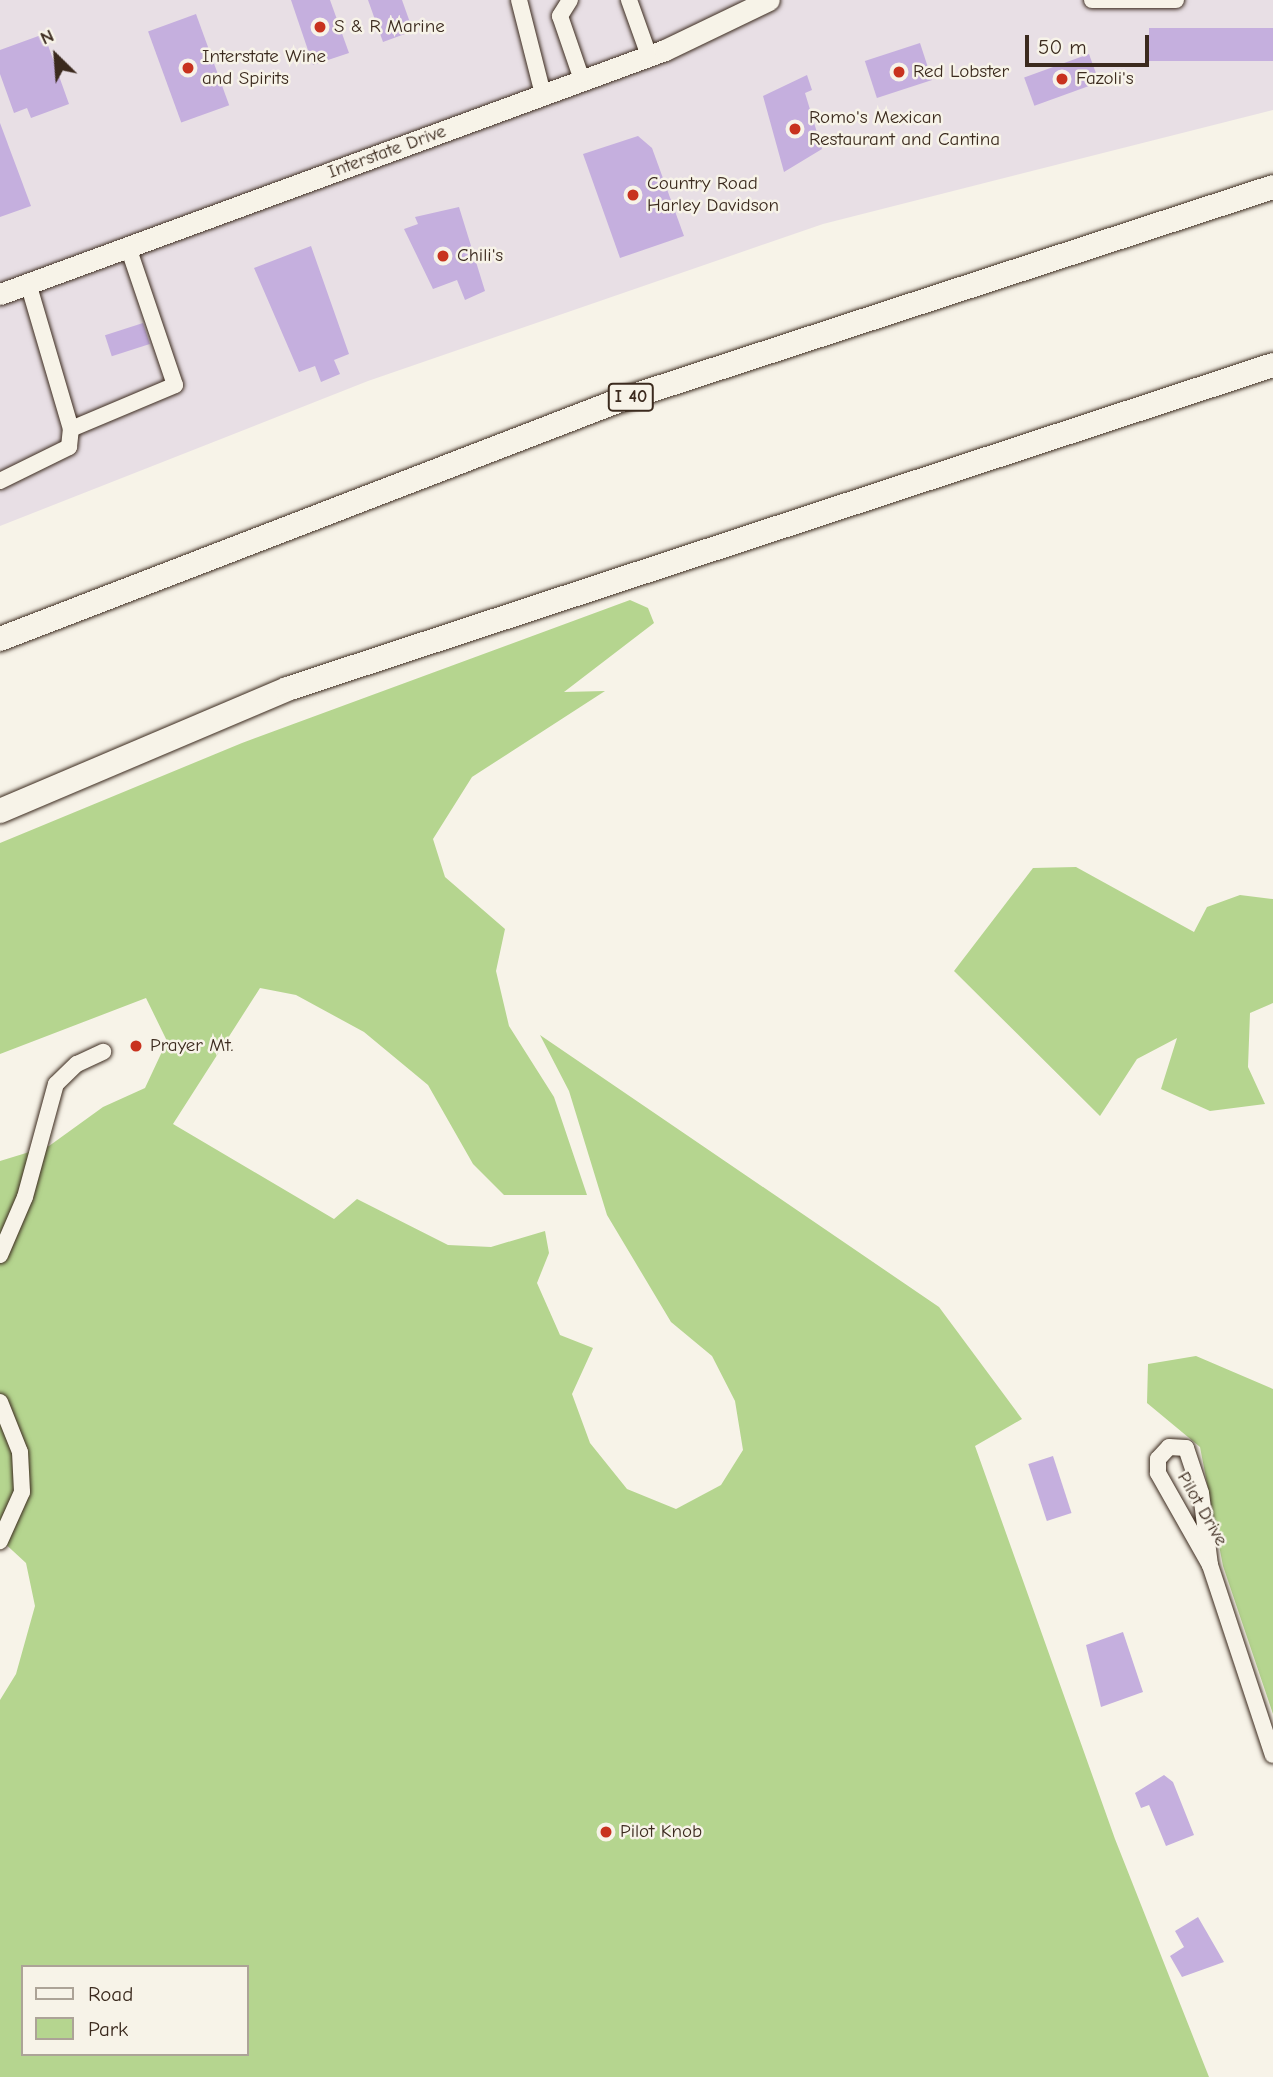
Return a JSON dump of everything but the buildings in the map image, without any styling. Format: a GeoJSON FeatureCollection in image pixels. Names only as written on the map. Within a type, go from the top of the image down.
{"type":"FeatureCollection","features":[{"type":"Feature","properties":{"kind":"highway","name":"I 40"},"geometry":{"type":"LineString","coordinates":[[0,639],[615,402],[1273,187]]}},
{"type":"Feature","properties":{"kind":"highway"},"geometry":{"type":"LineString","coordinates":[[0,811],[287,689],[1273,365]]}},
{"type":"Feature","properties":{"kind":"main road","name":"Interstate Drive"},"geometry":{"type":"LineString","coordinates":[[0,293],[649,56],[769,0]]}},
{"type":"Feature","properties":{"kind":"street"},"geometry":{"type":"LineString","coordinates":[[519,0],[543,94]]}},
{"type":"Feature","properties":{"kind":"street"},"geometry":{"type":"LineString","coordinates":[[570,0],[560,16],[582,80]]}},
{"type":"Feature","properties":{"kind":"street"},"geometry":{"type":"LineString","coordinates":[[629,0],[649,56]]}},
{"type":"Feature","properties":{"kind":"street"},"geometry":{"type":"LineString","coordinates":[[1092,0],[1177,0]]}},
{"type":"Feature","properties":{"kind":"street"},"geometry":{"type":"LineString","coordinates":[[71,429],[175,385],[128,247]]}},
{"type":"Feature","properties":{"kind":"street"},"geometry":{"type":"LineString","coordinates":[[0,481],[69,447],[71,429],[28,283]]}},
{"type":"Feature","properties":{"kind":"street"},"geometry":{"type":"LineString","coordinates":[[0,1255],[25,1196],[56,1084],[77,1064],[103,1052]]}},
{"type":"Feature","properties":{"kind":"street"},"geometry":{"type":"LineString","coordinates":[[0,1402],[20,1452],[22,1492],[0,1541]]}},
{"type":"Feature","properties":{"kind":"street","name":"Pilot Drive"},"geometry":{"type":"LineString","coordinates":[[1210,1565],[1201,1493],[1186,1448],[1169,1447],[1158,1459],[1158,1473],[1210,1565],[1273,1755]]}},
{"type":"Feature","properties":{"kind":"shaded area"},"geometry":{"type":"Polygon","coordinates":[[[0,0],[1273,0],[1273,110],[823,224],[368,381],[0,526],[0,0]]]}},
{"type":"Feature","properties":{"kind":"green space"},"geometry":{"type":"Polygon","coordinates":[[[630,600],[648,608],[654,623],[564,692],[605,691],[472,777],[433,839],[445,877],[505,929],[496,971],[509,1026],[554,1097],[587,1195],[504,1195],[473,1164],[428,1085],[364,1032],[296,995],[260,988],[173,1124],[334,1219],[357,1199],[448,1245],[491,1247],[545,1231],[549,1253],[537,1283],[560,1335],[593,1348],[572,1394],[590,1443],[627,1489],[676,1509],[721,1485],[743,1450],[735,1401],[712,1356],[671,1322],[607,1215],[569,1091],[540,1035],[939,1307],[1022,1419],[975,1446],[1115,1839],[1209,2077],[0,2077],[0,1700],[16,1674],[35,1606],[26,1563],[0,1539],[0,1161],[49,1146],[103,1107],[145,1088],[167,1041],[146,998],[0,1054],[0,843],[242,743],[630,600]]]}},
{"type":"Feature","properties":{"kind":"green space"},"geometry":{"type":"Polygon","coordinates":[[[1076,867],[1194,932],[1207,907],[1240,895],[1273,899],[1273,1003],[1250,1013],[1248,1067],[1265,1104],[1210,1111],[1161,1089],[1177,1038],[1137,1059],[1100,1116],[954,971],[1033,868],[1076,867]]]}},
{"type":"Feature","properties":{"kind":"green space"},"geometry":{"type":"Polygon","coordinates":[[[1196,1356],[1273,1389],[1273,1714],[1223,1566],[1200,1447],[1147,1403],[1148,1364],[1196,1356]]]}},
{"type":"Feature","properties":{"kind":"place","name":"S & R Marine"},"geometry":{"type":"Point","coordinates":[320,27]}},
{"type":"Feature","properties":{"kind":"place","name":"Interstate Wine and Spirits"},"geometry":{"type":"Point","coordinates":[188,68]}},
{"type":"Feature","properties":{"kind":"place","name":"Red Lobster"},"geometry":{"type":"Point","coordinates":[899,72]}},
{"type":"Feature","properties":{"kind":"place","name":"Fazoli's"},"geometry":{"type":"Point","coordinates":[1062,79]}},
{"type":"Feature","properties":{"kind":"place","name":"Romo's Mexican Restaurant and Cantina"},"geometry":{"type":"Point","coordinates":[795,129]}},
{"type":"Feature","properties":{"kind":"place","name":"Country Road Harley Davidson"},"geometry":{"type":"Point","coordinates":[633,195]}},
{"type":"Feature","properties":{"kind":"place","name":"Chili's"},"geometry":{"type":"Point","coordinates":[443,256]}},
{"type":"Feature","properties":{"kind":"place","name":"Prayer Mt."},"geometry":{"type":"Point","coordinates":[136,1046]}},
{"type":"Feature","properties":{"kind":"place","name":"Pilot Knob"},"geometry":{"type":"Point","coordinates":[606,1832]}}]}
